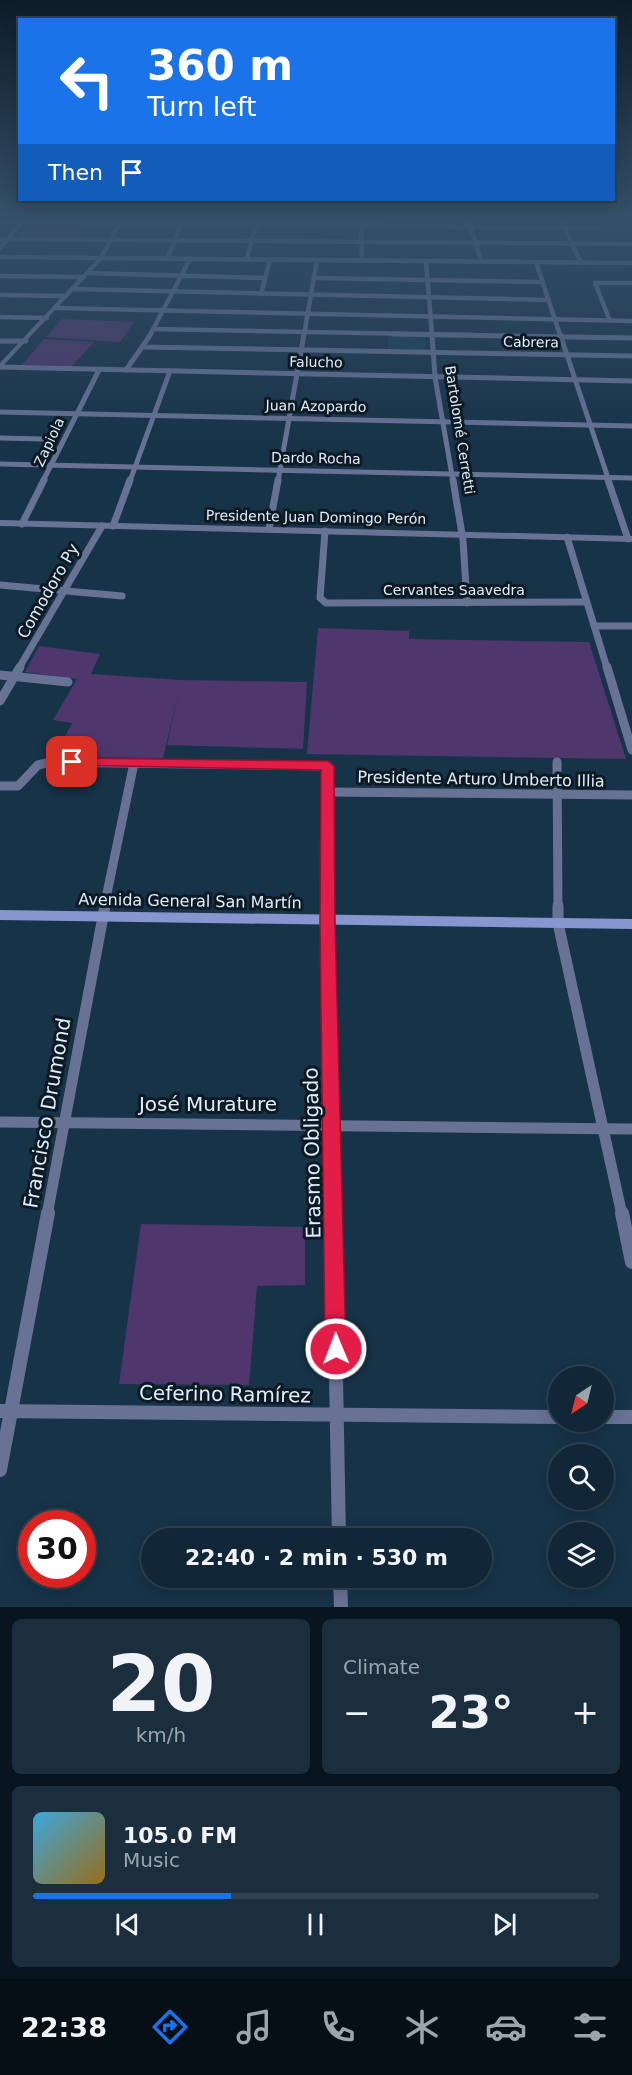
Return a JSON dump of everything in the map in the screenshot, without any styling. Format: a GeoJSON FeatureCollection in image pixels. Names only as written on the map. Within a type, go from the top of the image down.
{"type":"FeatureCollection","features":[{"type":"Feature","properties":{"kind":"main road","name":"Avenida General San Martín"},"geometry":{"type":"LineString","coordinates":[[0,915],[632,924]]}},
{"type":"Feature","properties":{"kind":"street"},"geometry":{"type":"LineString","coordinates":[[126,370],[154,329],[173,295]]}},
{"type":"Feature","properties":{"kind":"street"},"geometry":{"type":"LineString","coordinates":[[286,295],[549,300]]}},
{"type":"Feature","properties":{"kind":"street","name":"Bartolomé Cerretti"},"geometry":{"type":"LineString","coordinates":[[430,295],[435,377],[462,535],[467,603]]}},
{"type":"Feature","properties":{"kind":"street"},"geometry":{"type":"LineString","coordinates":[[547,295],[630,539]]}},
{"type":"Feature","properties":{"kind":"street"},"geometry":{"type":"LineString","coordinates":[[600,295],[610,321]]}},
{"type":"Feature","properties":{"kind":"street"},"geometry":{"type":"LineString","coordinates":[[0,296],[66,296]]}},
{"type":"Feature","properties":{"kind":"street"},"geometry":{"type":"LineString","coordinates":[[0,367],[66,296]]}},
{"type":"Feature","properties":{"kind":"street"},"geometry":{"type":"LineString","coordinates":[[269,530],[311,296]]}},
{"type":"Feature","properties":{"kind":"street"},"geometry":{"type":"LineString","coordinates":[[56,308],[632,321]]}},
{"type":"Feature","properties":{"kind":"street"},"geometry":{"type":"LineString","coordinates":[[0,317],[47,318]]}},
{"type":"Feature","properties":{"kind":"street"},"geometry":{"type":"LineString","coordinates":[[154,329],[632,338]]}},
{"type":"Feature","properties":{"kind":"street"},"geometry":{"type":"LineString","coordinates":[[0,341],[26,341]]}},
{"type":"Feature","properties":{"kind":"street","name":"Cabrera"},"geometry":{"type":"LineString","coordinates":[[142,346],[632,356]]}},
{"type":"Feature","properties":{"kind":"street","name":"Falucho"},"geometry":{"type":"LineString","coordinates":[[0,367],[632,381]]}},
{"type":"Feature","properties":{"kind":"street","name":"Zapiola"},"geometry":{"type":"LineString","coordinates":[[22,524],[99,370]]}},
{"type":"Feature","properties":{"kind":"street"},"geometry":{"type":"LineString","coordinates":[[114,526],[170,371]]}},
{"type":"Feature","properties":{"kind":"street","name":"Juan Azopardo"},"geometry":{"type":"LineString","coordinates":[[0,412],[632,426]]}},
{"type":"Feature","properties":{"kind":"street"},"geometry":{"type":"LineString","coordinates":[[0,438],[45,439]]}},
{"type":"Feature","properties":{"kind":"street","name":"Dardo Rocha"},"geometry":{"type":"LineString","coordinates":[[0,464],[632,478]]}},
{"type":"Feature","properties":{"kind":"street","name":"Presidente Juan Domingo Perón"},"geometry":{"type":"LineString","coordinates":[[0,523],[630,539]]}},
{"type":"Feature","properties":{"kind":"street","name":"Comodoro Py"},"geometry":{"type":"LineString","coordinates":[[0,701],[102,526]]}},
{"type":"Feature","properties":{"kind":"street","name":"Cervantes Saavedra"},"geometry":{"type":"LineString","coordinates":[[325,531],[322,602],[586,602]]}},
{"type":"Feature","properties":{"kind":"street"},"geometry":{"type":"LineString","coordinates":[[567,537],[632,750]]}},
{"type":"Feature","properties":{"kind":"street"},"geometry":{"type":"LineString","coordinates":[[0,585],[122,596]]}},
{"type":"Feature","properties":{"kind":"street"},"geometry":{"type":"LineString","coordinates":[[595,626],[632,626]]}},
{"type":"Feature","properties":{"kind":"street"},"geometry":{"type":"LineString","coordinates":[[0,675],[68,682]]}},
{"type":"Feature","properties":{"kind":"street"},"geometry":{"type":"LineString","coordinates":[[620,708],[632,709]]}},
{"type":"Feature","properties":{"kind":"street"},"geometry":{"type":"LineString","coordinates":[[0,786],[18,786],[33,770],[45,762],[134,763]]}},
{"type":"Feature","properties":{"kind":"street"},"geometry":{"type":"LineString","coordinates":[[557,762],[558,923],[605,1129],[632,1262]]}},
{"type":"Feature","properties":{"kind":"street","name":"Erasmo Obligado"},"geometry":{"type":"LineString","coordinates":[[134,763],[328,766],[327,921],[333,1124],[339,1528]]}},
{"type":"Feature","properties":{"kind":"street","name":"Francisco Drumond"},"geometry":{"type":"LineString","coordinates":[[0,1470],[6,1411],[65,1123],[103,915],[134,763]]}},
{"type":"Feature","properties":{"kind":"street","name":"Presidente Arturo Umberto Illia"},"geometry":{"type":"LineString","coordinates":[[329,792],[632,795]]}},
{"type":"Feature","properties":{"kind":"street","name":"José Murature"},"geometry":{"type":"LineString","coordinates":[[0,1122],[632,1129]]}},
{"type":"Feature","properties":{"kind":"street","name":"Ceferino Ramírez"},"geometry":{"type":"LineString","coordinates":[[6,1411],[336,1417],[548,1417]]}},
{"type":"Feature","properties":{"kind":"street"},"geometry":{"type":"LineString","coordinates":[[614,1417],[632,1417]]}},
{"type":"Feature","properties":{"kind":"street"},"geometry":{"type":"LineString","coordinates":[[340,1588],[341,1607]]}},
{"type":"Feature","properties":{"kind":"shaded area"},"geometry":{"type":"Polygon","coordinates":[[[62,319],[134,322],[120,342],[46,337],[62,319]]]}},
{"type":"Feature","properties":{"kind":"shaded area"},"geometry":{"type":"Polygon","coordinates":[[[388,334],[425,335],[426,350],[388,349],[388,334]]]}},
{"type":"Feature","properties":{"kind":"shaded area"},"geometry":{"type":"Polygon","coordinates":[[[44,339],[94,342],[72,366],[22,365],[44,339]]]}},
{"type":"Feature","properties":{"kind":"shaded area"},"geometry":{"type":"Polygon","coordinates":[[[318,628],[409,631],[409,639],[589,642],[626,759],[307,754],[318,628]]]}},
{"type":"Feature","properties":{"kind":"shaded area"},"geometry":{"type":"Polygon","coordinates":[[[39,646],[100,654],[91,674],[181,680],[307,682],[303,749],[167,745],[178,694],[163,758],[54,757],[72,723],[53,720],[77,679],[25,672],[39,646]]]}},
{"type":"Feature","properties":{"kind":"shaded area"},"geometry":{"type":"Polygon","coordinates":[[[141,1224],[305,1227],[305,1285],[257,1286],[249,1385],[119,1384],[141,1224]]]}},
{"type":"Feature","properties":{"kind":"route"},"geometry":{"type":"LineString","coordinates":[[72,762],[321,764],[328,766],[327,921],[336,1349]]}}]}
